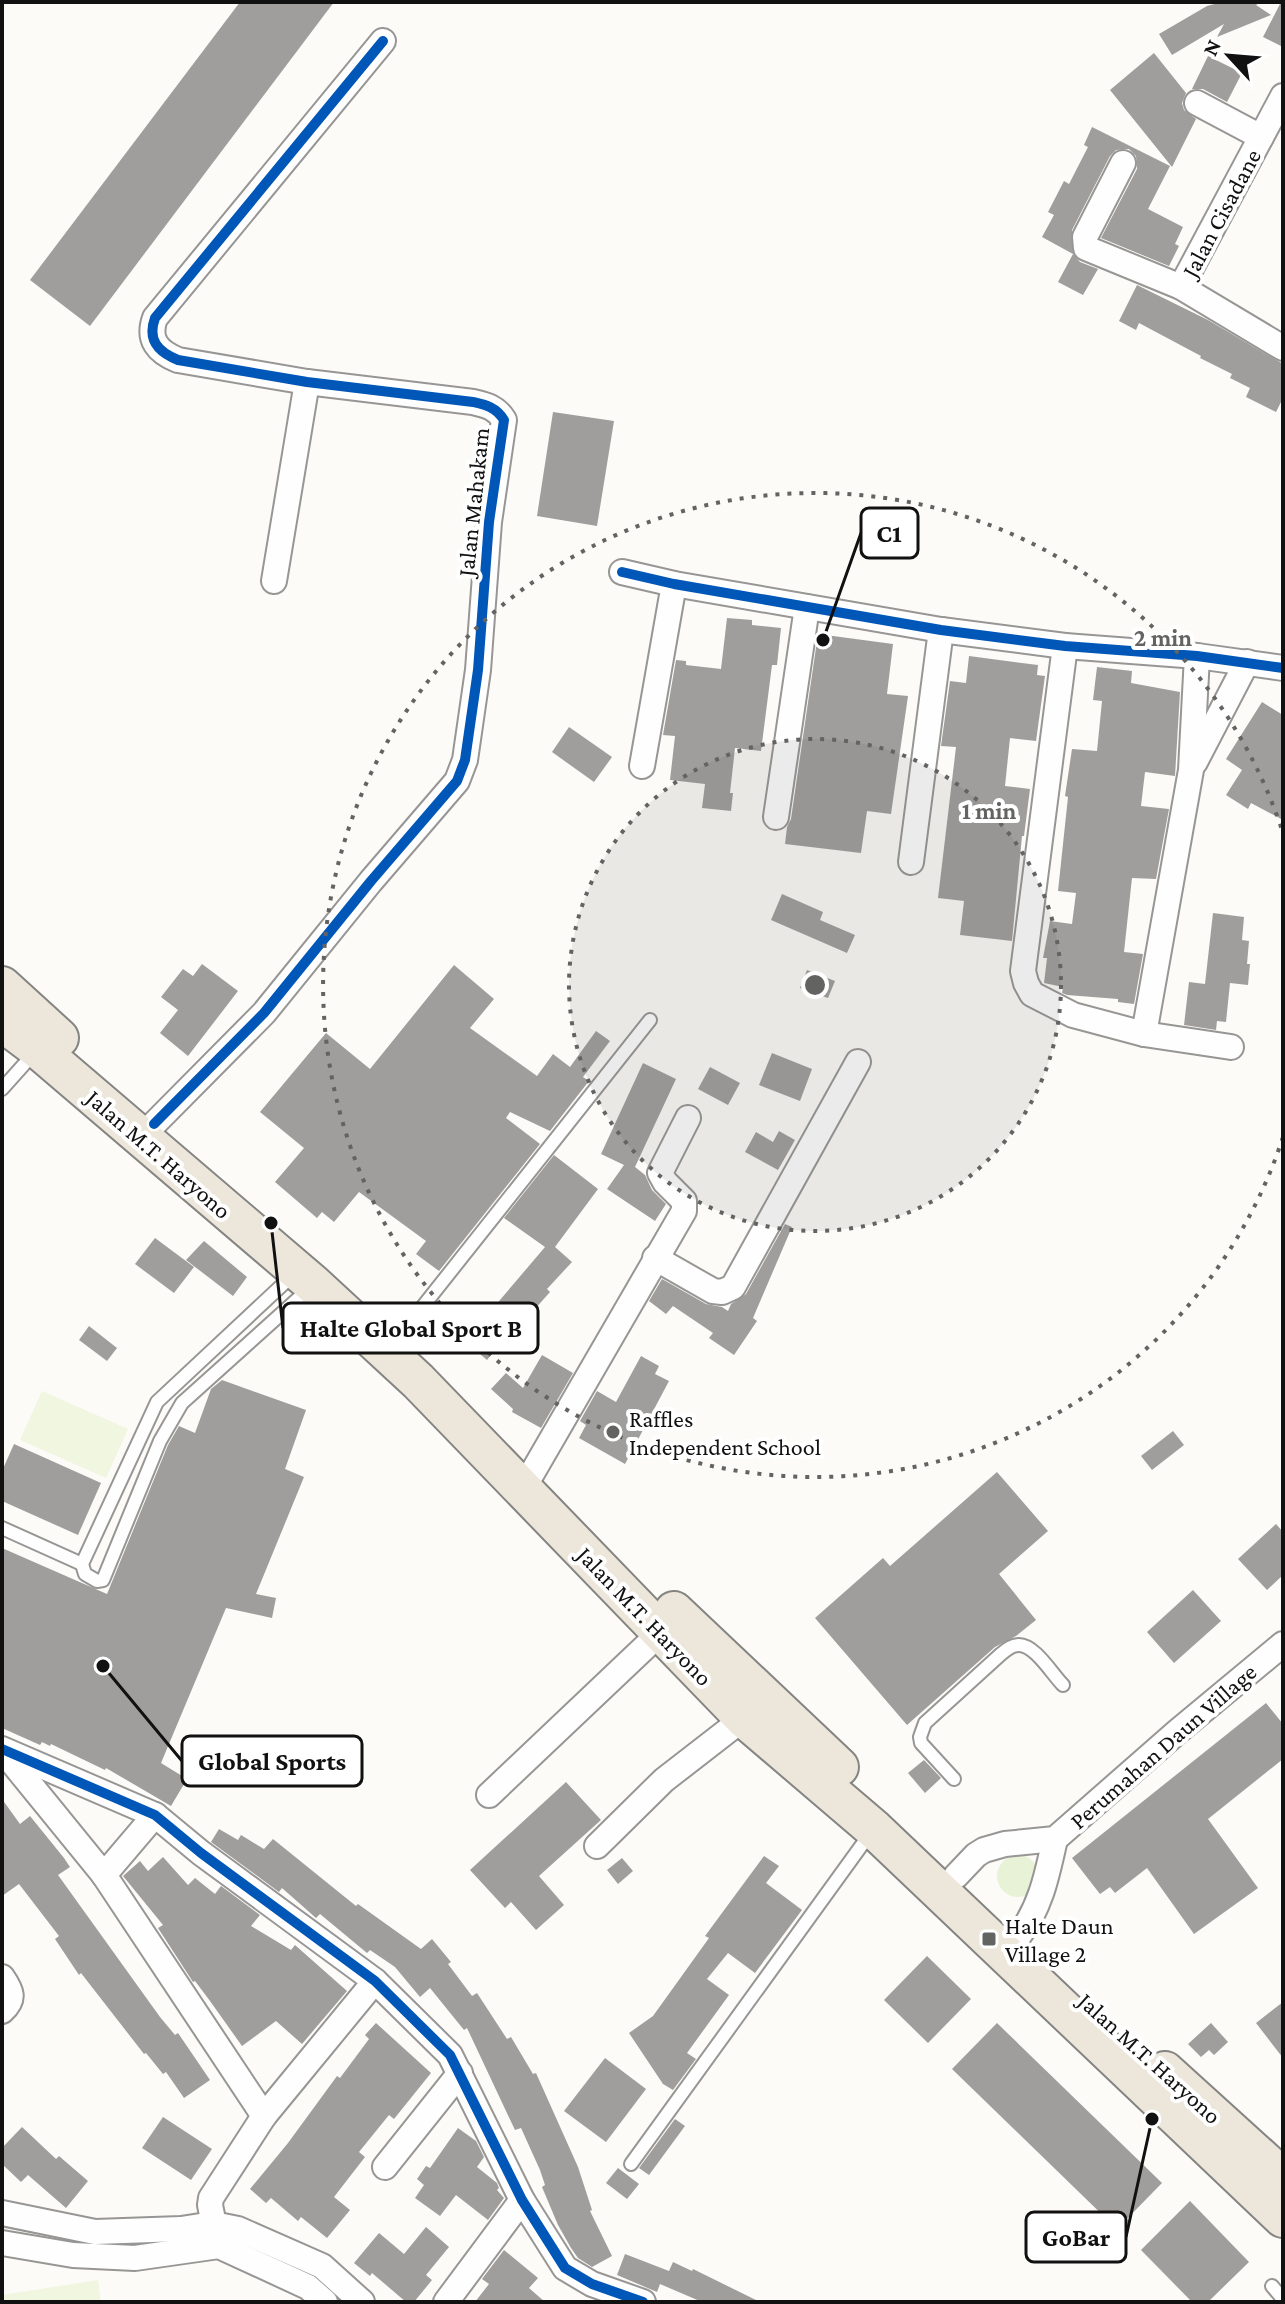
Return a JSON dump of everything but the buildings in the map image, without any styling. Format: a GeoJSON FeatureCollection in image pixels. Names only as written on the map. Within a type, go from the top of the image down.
{"type":"FeatureCollection","features":[{"type":"Feature","properties":{"kind":"main road","name":"Jalan M.T. Haryono"},"geometry":{"type":"LineString","coordinates":[[2,986],[305,1278],[418,1381],[744,1718],[874,1829],[949,1884]]}},
{"type":"Feature","properties":{"kind":"main road","name":"Jalan M.T. Haryono"},"geometry":{"type":"LineString","coordinates":[[2,1022],[135,1116],[255,1209],[397,1339],[531,1475],[901,1827],[949,1884],[1283,2218]]}},
{"type":"Feature","properties":{"kind":"main road","name":"Jalan M.T. Haryono"},"geometry":{"type":"LineString","coordinates":[[1012,1946],[1283,2178]]}},
{"type":"Feature","properties":{"kind":"street","name":"Jalan Mahakam"},"geometry":{"type":"LineString","coordinates":[[135,1116],[264,1013],[457,781],[465,760],[478,670],[489,522],[504,420],[499,412],[473,402],[307,382],[178,360],[164,355],[153,341],[151,329],[155,318],[383,41]]}},
{"type":"Feature","properties":{"kind":"street","name":"Jalan Cisadane"},"geometry":{"type":"LineString","coordinates":[[1181,287],[1283,96]]}},
{"type":"Feature","properties":{"kind":"street"},"geometry":{"type":"LineString","coordinates":[[1197,103],[1261,137]]}},
{"type":"Feature","properties":{"kind":"street"},"geometry":{"type":"LineString","coordinates":[[1123,163],[1085,237],[1086,248],[1181,287],[1280,339]]}},
{"type":"Feature","properties":{"kind":"street"},"geometry":{"type":"LineString","coordinates":[[274,581],[307,382]]}},
{"type":"Feature","properties":{"kind":"street"},"geometry":{"type":"LineString","coordinates":[[622,572],[674,584],[941,630],[1065,646],[1197,656],[1283,668]]}},
{"type":"Feature","properties":{"kind":"street"},"geometry":{"type":"LineString","coordinates":[[642,766],[674,584]]}},
{"type":"Feature","properties":{"kind":"street"},"geometry":{"type":"LineString","coordinates":[[776,817],[807,607]]}},
{"type":"Feature","properties":{"kind":"street"},"geometry":{"type":"LineString","coordinates":[[911,862],[941,630]]}},
{"type":"Feature","properties":{"kind":"street"},"geometry":{"type":"LineString","coordinates":[[1065,646],[1023,971],[1026,983],[1032,994],[1073,1015],[1144,1034],[1231,1047]]}},
{"type":"Feature","properties":{"kind":"street"},"geometry":{"type":"LineString","coordinates":[[1144,1034],[1191,770],[1197,656]]}},
{"type":"Feature","properties":{"kind":"street"},"geometry":{"type":"LineString","coordinates":[[1191,770],[1247,662]]}},
{"type":"Feature","properties":{"kind":"street"},"geometry":{"type":"LineString","coordinates":[[655,1258],[713,1291],[722,1292],[733,1287],[858,1062]]}},
{"type":"Feature","properties":{"kind":"street"},"geometry":{"type":"LineString","coordinates":[[531,1475],[684,1211],[684,1201],[660,1173],[688,1118]]}},
{"type":"Feature","properties":{"kind":"street"},"geometry":{"type":"LineString","coordinates":[[489,1795],[661,1632]]}},
{"type":"Feature","properties":{"kind":"street","name":"Perumahan Daun Village"},"geometry":{"type":"LineString","coordinates":[[949,1884],[984,1850],[1005,1844],[1055,1839],[1283,1644]]}},
{"type":"Feature","properties":{"kind":"street"},"geometry":{"type":"LineString","coordinates":[[597,1846],[664,1780],[744,1718]]}},
{"type":"Feature","properties":{"kind":"street"},"geometry":{"type":"LineString","coordinates":[[2,1749],[155,1815],[201,1853],[375,1981],[450,2055],[522,2200],[565,2268],[584,2281],[626,2299]]}},
{"type":"Feature","properties":{"kind":"street"},"geometry":{"type":"LineString","coordinates":[[2,1749],[104,1875],[264,2116]]}},
{"type":"Feature","properties":{"kind":"street"},"geometry":{"type":"LineString","coordinates":[[104,1875],[155,1815]]}},
{"type":"Feature","properties":{"kind":"street"},"geometry":{"type":"LineString","coordinates":[[1012,1946],[1029,1923],[1044,1893],[1055,1839]]}},
{"type":"Feature","properties":{"kind":"street"},"geometry":{"type":"LineString","coordinates":[[2,1977],[11,1990],[11,2002],[2,2011]]}},
{"type":"Feature","properties":{"kind":"street"},"geometry":{"type":"LineString","coordinates":[[216,2235],[211,2198],[264,2116],[375,1981]]}},
{"type":"Feature","properties":{"kind":"street"},"geometry":{"type":"LineString","coordinates":[[385,2167],[460,2073]]}},
{"type":"Feature","properties":{"kind":"street"},"geometry":{"type":"LineString","coordinates":[[446,2302],[522,2200]]}},
{"type":"Feature","properties":{"kind":"street"},"geometry":{"type":"LineString","coordinates":[[2,2213],[95,2232],[181,2229],[216,2235],[308,2287],[325,2302]]}},
{"type":"Feature","properties":{"kind":"street"},"geometry":{"type":"LineString","coordinates":[[2,2243],[73,2255],[135,2258],[238,2229],[322,2266],[362,2302]]}},
{"type":"Feature","properties":{"kind":"lane"},"geometry":{"type":"LineString","coordinates":[[397,1339],[650,1020]]}},
{"type":"Feature","properties":{"kind":"lane"},"geometry":{"type":"LineString","coordinates":[[2,1089],[38,1049]]}},
{"type":"Feature","properties":{"kind":"lane"},"geometry":{"type":"LineString","coordinates":[[305,1278],[182,1403],[164,1435],[103,1580],[97,1581],[85,1574],[82,1564],[157,1402],[305,1278]]}},
{"type":"Feature","properties":{"kind":"lane"},"geometry":{"type":"LineString","coordinates":[[177,1384],[189,1396]]}},
{"type":"Feature","properties":{"kind":"lane"},"geometry":{"type":"LineString","coordinates":[[146,1429],[164,1435]]}},
{"type":"Feature","properties":{"kind":"lane"},"geometry":{"type":"LineString","coordinates":[[2,1528],[82,1564]]}},
{"type":"Feature","properties":{"kind":"lane"},"geometry":{"type":"LineString","coordinates":[[954,1779],[921,1743],[921,1730],[1001,1654],[1022,1644],[1063,1685]]}},
{"type":"Feature","properties":{"kind":"lane"},"geometry":{"type":"LineString","coordinates":[[631,2164],[874,1829]]}},
{"type":"Feature","properties":{"kind":"lane"},"geometry":{"type":"LineString","coordinates":[[1272,2286],[1283,2299]]}},
{"type":"Feature","properties":{"kind":"green space"},"geometry":{"type":"Polygon","coordinates":[[[42,1391],[128,1429],[106,1478],[20,1440],[42,1391]]]}},
{"type":"Feature","properties":{"kind":"green space"},"geometry":{"type":"Polygon","coordinates":[[[1018,1855],[1033,1861],[1039,1876],[1033,1891],[1018,1897],[1003,1891],[997,1876],[1003,1861],[1018,1855]]]}},
{"type":"Feature","properties":{"kind":"green space"},"geometry":{"type":"Polygon","coordinates":[[[98,2280],[101,2302],[2,2302],[2,2295],[98,2280]]]}},
{"type":"Feature","properties":{"kind":"cycle path"},"geometry":{"type":"LineString","coordinates":[[154,1124],[264,1013],[457,781],[465,760],[478,670],[489,522],[504,420],[490,407],[473,402],[307,382],[178,360],[160,349],[152,333],[155,318],[383,41]]}},
{"type":"Feature","properties":{"kind":"cycle path"},"geometry":{"type":"LineString","coordinates":[[622,572],[674,584],[941,630],[1065,646],[1197,656],[1283,668]]}},
{"type":"Feature","properties":{"kind":"cycle path"},"geometry":{"type":"LineString","coordinates":[[2,1749],[155,1815],[201,1853],[375,1981],[450,2055],[522,2200],[565,2268],[592,2284],[643,2302]]}},
{"type":"Feature","properties":{"kind":"place","name":"C1"},"geometry":{"type":"Point","coordinates":[823,640]}},
{"type":"Feature","properties":{"kind":"place","name":"Halte Global Sport B"},"geometry":{"type":"Point","coordinates":[271,1223]}},
{"type":"Feature","properties":{"kind":"place","name":"Raffles Independent School"},"geometry":{"type":"Point","coordinates":[613,1432]}},
{"type":"Feature","properties":{"kind":"place","name":"Global Sports"},"geometry":{"type":"Point","coordinates":[103,1666]}},
{"type":"Feature","properties":{"kind":"place","name":"Halte Daun Village 2"},"geometry":{"type":"Point","coordinates":[989,1939]}},
{"type":"Feature","properties":{"kind":"place","name":"GoBar"},"geometry":{"type":"Point","coordinates":[1152,2119]}}]}
